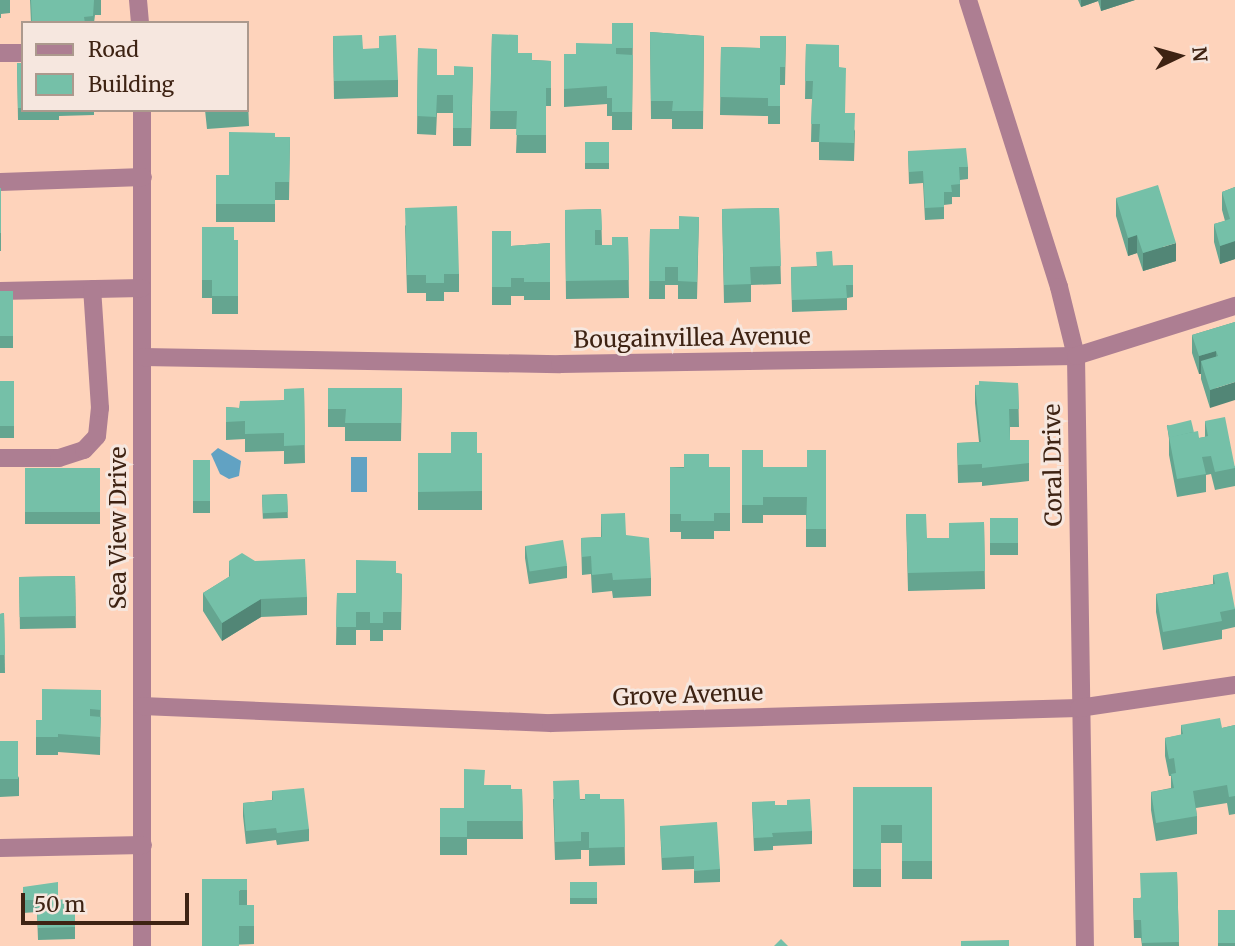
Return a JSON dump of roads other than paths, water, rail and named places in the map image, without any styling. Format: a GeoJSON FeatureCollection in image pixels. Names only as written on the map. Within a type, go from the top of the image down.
{"type":"FeatureCollection","features":[{"type":"Feature","properties":{"kind":"street"},"geometry":{"type":"LineString","coordinates":[[138,0],[140,21]]}},
{"type":"Feature","properties":{"kind":"street","name":"Coral Drive"},"geometry":{"type":"LineString","coordinates":[[968,0],[1059,287],[1076,356],[1079,708],[1085,946]]}},
{"type":"Feature","properties":{"kind":"street"},"geometry":{"type":"LineString","coordinates":[[0,53],[21,53]]}},
{"type":"Feature","properties":{"kind":"street","name":"Sea View Drive"},"geometry":{"type":"LineString","coordinates":[[142,112],[142,946]]}},
{"type":"Feature","properties":{"kind":"street"},"geometry":{"type":"LineString","coordinates":[[0,181],[143,177]]}},
{"type":"Feature","properties":{"kind":"street"},"geometry":{"type":"LineString","coordinates":[[0,291],[142,288]]}},
{"type":"Feature","properties":{"kind":"street"},"geometry":{"type":"LineString","coordinates":[[0,458],[59,458],[83,450],[97,436],[100,408],[92,289]]}},
{"type":"Feature","properties":{"kind":"street","name":"Bougainvillea Avenue"},"geometry":{"type":"LineString","coordinates":[[143,356],[560,364],[1076,356],[1235,306]]}},
{"type":"Feature","properties":{"kind":"street","name":"Grove Avenue"},"geometry":{"type":"LineString","coordinates":[[142,706],[547,723],[1079,708],[1235,685]]}},
{"type":"Feature","properties":{"kind":"street"},"geometry":{"type":"LineString","coordinates":[[0,848],[143,845]]}},
{"type":"Feature","properties":{"kind":"water"},"geometry":{"type":"Polygon","coordinates":[[[218,448],[241,461],[239,476],[229,479],[220,474],[211,454],[218,448]]]}},
{"type":"Feature","properties":{"kind":"water"},"geometry":{"type":"Polygon","coordinates":[[[351,457],[367,457],[367,492],[351,492],[351,457]]]}}]}
